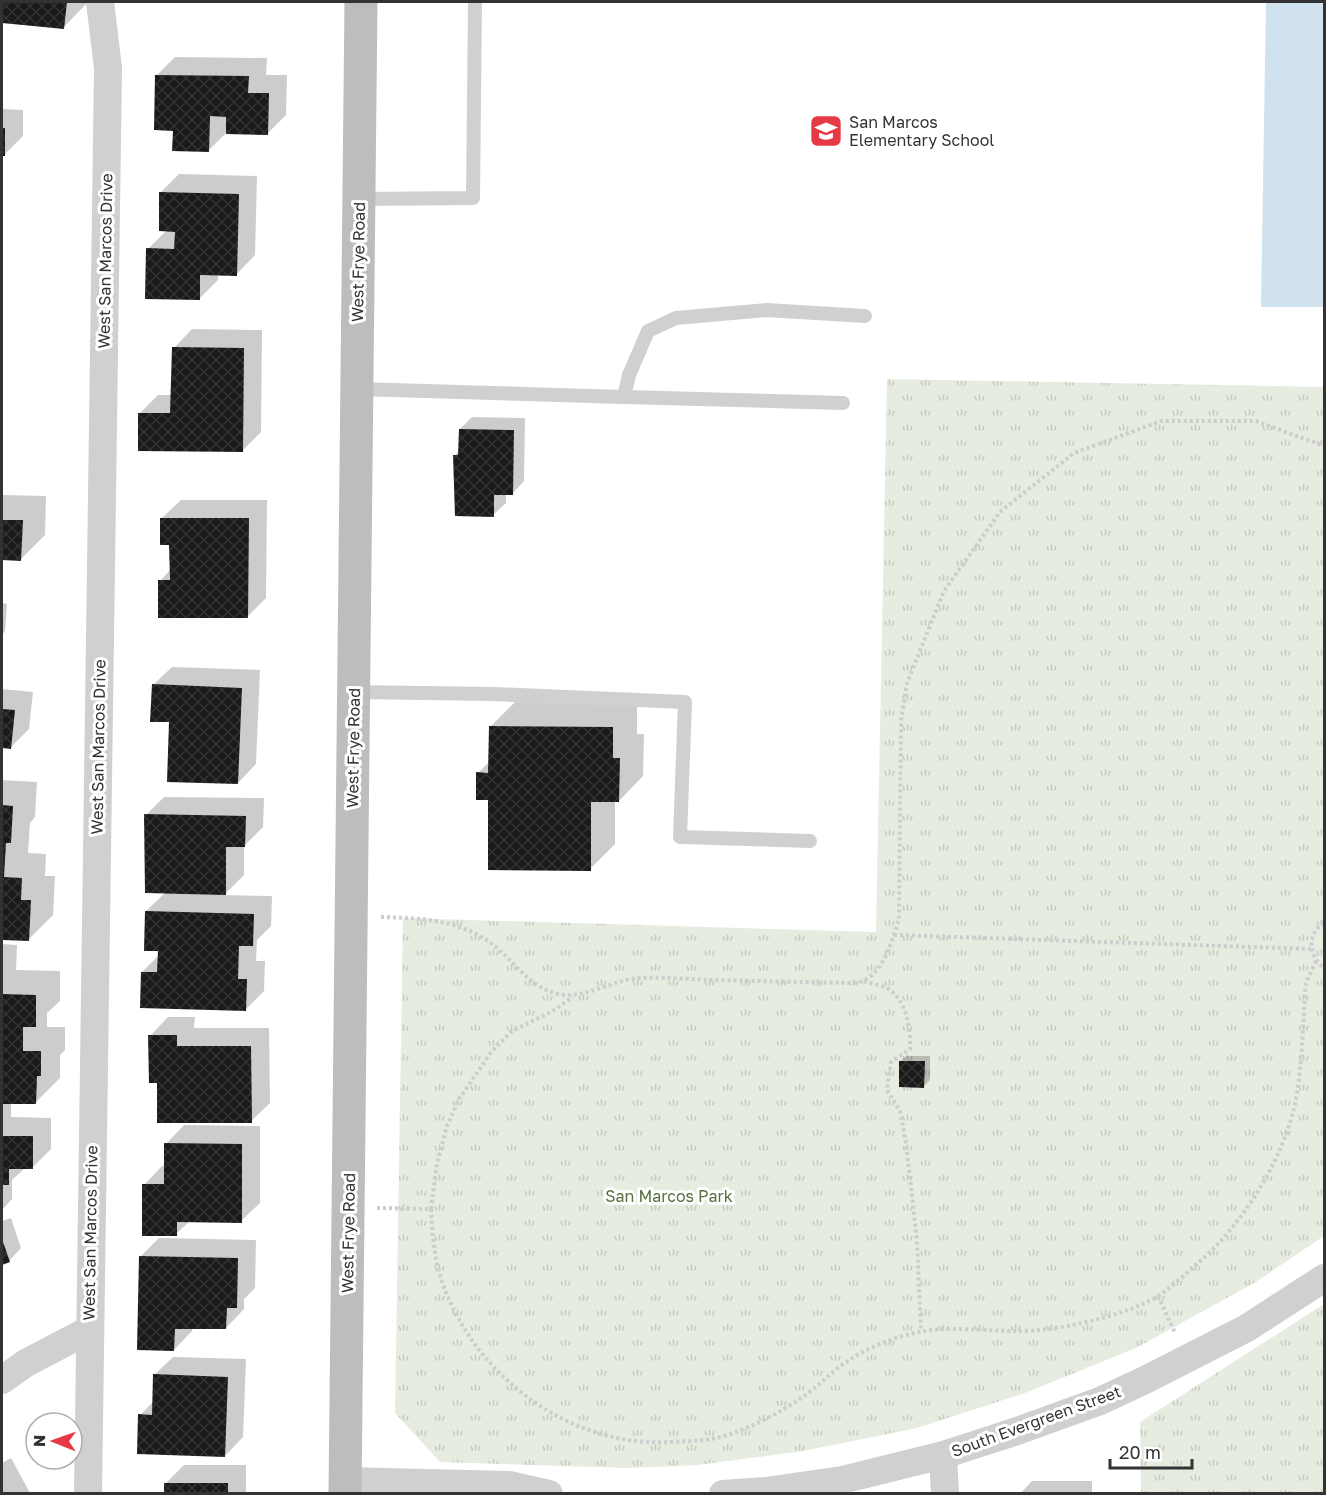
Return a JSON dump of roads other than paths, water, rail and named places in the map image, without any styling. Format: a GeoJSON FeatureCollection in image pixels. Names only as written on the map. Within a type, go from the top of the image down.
{"type":"FeatureCollection","features":[{"type":"Feature","properties":{"kind":"street","name":"West San Marcos Drive"},"geometry":{"type":"LineString","coordinates":[[88,1494],[108,68],[100,2]]}},
{"type":"Feature","properties":{"kind":"street","name":"West Frye Road"},"geometry":{"type":"LineString","coordinates":[[345,1487],[361,2]]}},
{"type":"Feature","properties":{"kind":"street","name":"South Evergreen Street"},"geometry":{"type":"LineString","coordinates":[[723,1494],[766,1491],[842,1480],[943,1455],[1014,1432],[1100,1401],[1145,1380],[1247,1328],[1324,1278]]}},
{"type":"Feature","properties":{"kind":"street"},"geometry":{"type":"LineString","coordinates":[[2,1380],[26,1363],[89,1330]]}},
{"type":"Feature","properties":{"kind":"street"},"geometry":{"type":"LineString","coordinates":[[943,1455],[945,1494]]}},
{"type":"Feature","properties":{"kind":"street"},"geometry":{"type":"LineString","coordinates":[[345,1487],[509,1485],[549,1494]]}},
{"type":"Feature","properties":{"kind":"lane"},"geometry":{"type":"LineString","coordinates":[[359,198],[473,198],[475,2]]}},
{"type":"Feature","properties":{"kind":"lane"},"geometry":{"type":"LineString","coordinates":[[624,397],[629,375],[648,331],[676,318],[766,310],[865,316]]}},
{"type":"Feature","properties":{"kind":"lane"},"geometry":{"type":"LineString","coordinates":[[357,389],[843,403]]}},
{"type":"Feature","properties":{"kind":"lane"},"geometry":{"type":"LineString","coordinates":[[354,692],[493,694],[685,702],[680,837],[810,841]]}},
{"type":"Feature","properties":{"kind":"water"},"geometry":{"type":"Polygon","coordinates":[[[1266,2],[1324,2],[1324,307],[1261,307],[1266,2]]]}},
{"type":"Feature","properties":{"kind":"place","name":"San Marcos Elementary School"},"geometry":{"type":"Point","coordinates":[826,131]}},
{"type":"Feature","properties":{"kind":"park label","name":"San Marcos Park"},"geometry":{"type":"Point","coordinates":[669,1196]}}]}
